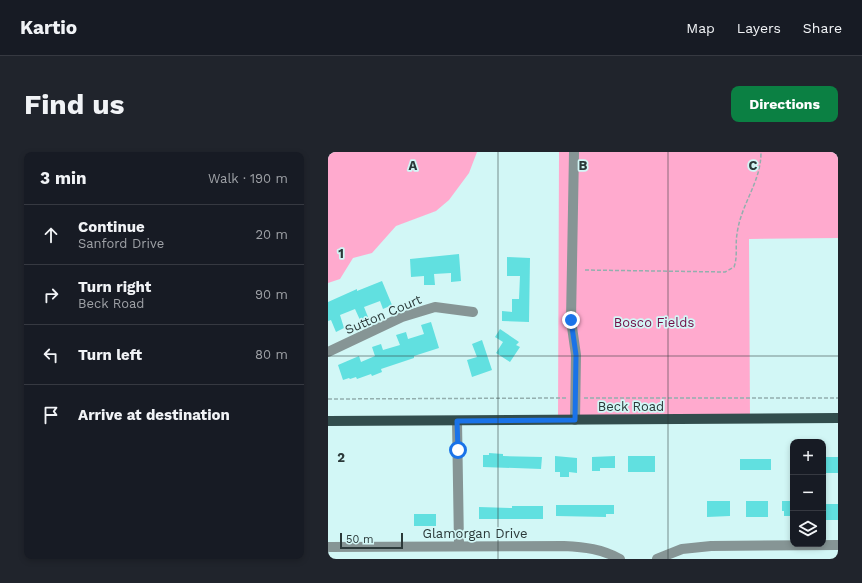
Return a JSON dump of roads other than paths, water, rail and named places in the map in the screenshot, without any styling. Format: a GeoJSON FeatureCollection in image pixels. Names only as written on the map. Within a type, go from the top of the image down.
{"type":"FeatureCollection","features":[{"type":"Feature","properties":{"kind":"main road","name":"Beck Road"},"geometry":{"type":"LineString","coordinates":[[328,421],[838,418]]}},
{"type":"Feature","properties":{"kind":"street"},"geometry":{"type":"LineString","coordinates":[[574,152],[571,320],[576,355],[575,420]]}},
{"type":"Feature","properties":{"kind":"street","name":"Sutton Court"},"geometry":{"type":"LineString","coordinates":[[328,352],[402,317],[435,307],[473,312]]}},
{"type":"Feature","properties":{"kind":"street"},"geometry":{"type":"LineString","coordinates":[[457,421],[459,545]]}},
{"type":"Feature","properties":{"kind":"street","name":"Glamorgan Drive"},"geometry":{"type":"LineString","coordinates":[[328,548],[459,545],[587,547],[602,550],[620,559]]}},
{"type":"Feature","properties":{"kind":"street"},"geometry":{"type":"LineString","coordinates":[[656,559],[682,549],[711,546],[838,545]]}},
{"type":"Feature","properties":{"kind":"park label","name":"Bosco Fields"},"geometry":{"type":"Point","coordinates":[654,322]}}]}
